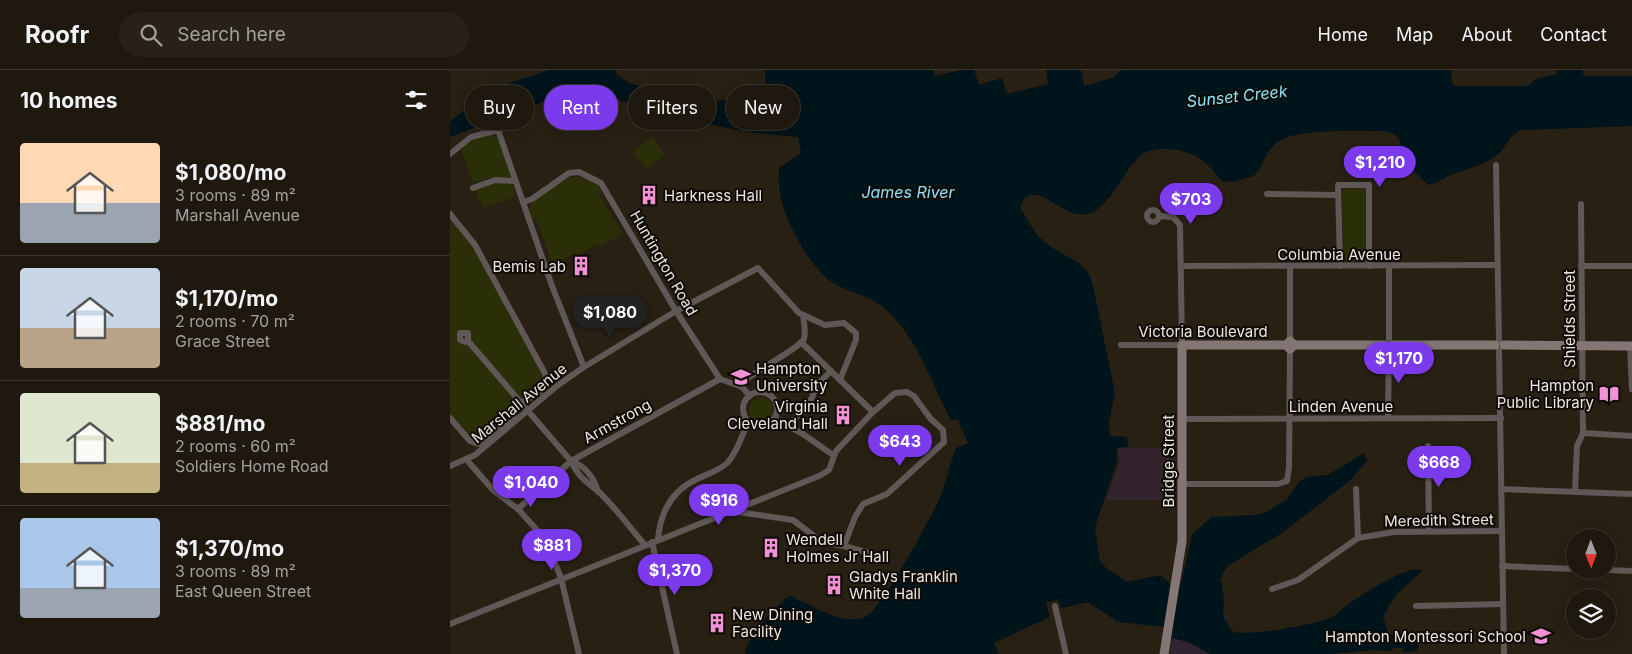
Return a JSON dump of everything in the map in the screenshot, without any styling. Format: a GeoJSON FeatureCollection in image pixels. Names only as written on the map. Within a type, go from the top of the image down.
{"type":"FeatureCollection","features":[{"type":"Feature","properties":{"kind":"street"},"geometry":{"type":"LineString","coordinates":[[450,154],[471,137],[498,130],[522,202],[584,366]]}},
{"type":"Feature","properties":{"kind":"street"},"geometry":{"type":"LineString","coordinates":[[1496,165],[1504,654]]}},
{"type":"Feature","properties":{"kind":"street","name":"Huntington Road"},"geometry":{"type":"LineString","coordinates":[[522,202],[532,199],[562,176],[576,171],[595,178],[601,183],[676,311],[720,379]]}},
{"type":"Feature","properties":{"kind":"street"},"geometry":{"type":"LineString","coordinates":[[473,188],[495,180],[515,181]]}},
{"type":"Feature","properties":{"kind":"street"},"geometry":{"type":"LineString","coordinates":[[1340,266],[1338,185],[1369,185],[1369,266]]}},
{"type":"Feature","properties":{"kind":"street"},"geometry":{"type":"LineString","coordinates":[[1267,194],[1338,195]]}},
{"type":"Feature","properties":{"kind":"street","name":"Shields Street"},"geometry":{"type":"LineString","coordinates":[[1575,492],[1577,446],[1583,433],[1581,204]]}},
{"type":"Feature","properties":{"kind":"street"},"geometry":{"type":"LineString","coordinates":[[450,214],[475,245],[548,376],[548,384],[545,388],[521,403],[512,417],[479,444],[470,441],[450,418]]}},
{"type":"Feature","properties":{"kind":"street","name":"Bridge Street"},"geometry":{"type":"LineString","coordinates":[[1159,216],[1173,217],[1180,225],[1182,345],[1182,541],[1164,654]]}},
{"type":"Feature","properties":{"kind":"street","name":"Columbia Avenue"},"geometry":{"type":"LineString","coordinates":[[1181,266],[1497,265]]}},
{"type":"Feature","properties":{"kind":"street"},"geometry":{"type":"LineString","coordinates":[[1388,266],[1388,418]]}},
{"type":"Feature","properties":{"kind":"street"},"geometry":{"type":"LineString","coordinates":[[1581,266],[1632,266]]}},
{"type":"Feature","properties":{"kind":"street"},"geometry":{"type":"LineString","coordinates":[[1182,484],[1278,484],[1287,481],[1290,419],[1290,267]]}},
{"type":"Feature","properties":{"kind":"street","name":"Marshall Avenue"},"geometry":{"type":"LineString","coordinates":[[450,466],[475,455],[558,385],[584,366],[676,311],[758,268],[803,315]]}},
{"type":"Feature","properties":{"kind":"street"},"geometry":{"type":"LineString","coordinates":[[803,315],[825,325],[844,324],[856,333],[856,340],[840,380]]}},
{"type":"Feature","properties":{"kind":"street"},"geometry":{"type":"LineString","coordinates":[[739,385],[747,377],[801,342],[805,332],[803,315]]}},
{"type":"Feature","properties":{"kind":"street"},"geometry":{"type":"LineString","coordinates":[[468,341],[571,461],[581,464],[595,482],[598,492],[652,543]]}},
{"type":"Feature","properties":{"kind":"street"},"geometry":{"type":"LineString","coordinates":[[801,342],[874,412]]}},
{"type":"Feature","properties":{"kind":"street","name":"Victoria Boulevard"},"geometry":{"type":"LineString","coordinates":[[1120,345],[1631,346]]}},
{"type":"Feature","properties":{"kind":"street"},"geometry":{"type":"LineString","coordinates":[[1631,346],[1632,389]]}},
{"type":"Feature","properties":{"kind":"street"},"geometry":{"type":"LineString","coordinates":[[789,426],[812,398],[818,384],[831,371]]}},
{"type":"Feature","properties":{"kind":"street"},"geometry":{"type":"LineString","coordinates":[[720,379],[739,385],[750,396]]}},
{"type":"Feature","properties":{"kind":"street","name":"Armstrong"},"geometry":{"type":"LineString","coordinates":[[518,509],[571,461],[720,379]]}},
{"type":"Feature","properties":{"kind":"street"},"geometry":{"type":"LineString","coordinates":[[450,624],[826,472],[830,467],[832,455],[892,395],[905,391],[914,396],[930,418],[941,428],[944,434],[944,442],[886,495],[863,504],[855,517],[844,546]]}},
{"type":"Feature","properties":{"kind":"street"},"geometry":{"type":"LineString","coordinates":[[761,393],[771,397],[777,407],[774,418],[770,423],[759,426],[749,422],[743,409],[750,396],[761,393]]}},
{"type":"Feature","properties":{"kind":"street"},"geometry":{"type":"LineString","coordinates":[[774,418],[832,455]]}},
{"type":"Feature","properties":{"kind":"street","name":"Linden Avenue"},"geometry":{"type":"LineString","coordinates":[[1181,419],[1500,418]]}},
{"type":"Feature","properties":{"kind":"street"},"geometry":{"type":"LineString","coordinates":[[677,654],[652,543],[660,519],[674,496],[689,483],[727,463],[749,422]]}},
{"type":"Feature","properties":{"kind":"street"},"geometry":{"type":"LineString","coordinates":[[1583,433],[1632,436]]}},
{"type":"Feature","properties":{"kind":"street"},"geometry":{"type":"LineString","coordinates":[[1428,446],[1429,531]]}},
{"type":"Feature","properties":{"kind":"street"},"geometry":{"type":"LineString","coordinates":[[466,459],[493,490],[518,509],[545,539],[561,578],[579,654]]}},
{"type":"Feature","properties":{"kind":"street"},"geometry":{"type":"LineString","coordinates":[[1502,489],[1632,494]]}},
{"type":"Feature","properties":{"kind":"street"},"geometry":{"type":"LineString","coordinates":[[1356,490],[1358,538]]}},
{"type":"Feature","properties":{"kind":"street"},"geometry":{"type":"LineString","coordinates":[[730,510],[791,519],[820,541],[876,555]]}},
{"type":"Feature","properties":{"kind":"street","name":"Meredith Street"},"geometry":{"type":"LineString","coordinates":[[1272,589],[1298,580],[1358,538],[1394,532],[1502,531]]}},
{"type":"Feature","properties":{"kind":"street"},"geometry":{"type":"LineString","coordinates":[[1502,566],[1566,569]]}},
{"type":"Feature","properties":{"kind":"street"},"geometry":{"type":"LineString","coordinates":[[1616,570],[1632,571]]}},
{"type":"Feature","properties":{"kind":"street"},"geometry":{"type":"LineString","coordinates":[[1416,606],[1503,604]]}},
{"type":"Feature","properties":{"kind":"street"},"geometry":{"type":"LineString","coordinates":[[1055,606],[1066,654]]}},
{"type":"Feature","properties":{"kind":"shaded area"},"geometry":{"type":"Polygon","coordinates":[[[1117,447],[1175,448],[1174,500],[1106,500],[1120,462],[1117,447]]]}},
{"type":"Feature","properties":{"kind":"shaded area"},"geometry":{"type":"Polygon","coordinates":[[[1173,638],[1189,643],[1210,654],[1170,654],[1173,638]]]}},
{"type":"Feature","properties":{"kind":"green space"},"geometry":{"type":"Polygon","coordinates":[[[492,134],[499,140],[511,178],[495,177],[472,181],[461,150],[469,141],[492,134]]]}},
{"type":"Feature","properties":{"kind":"green space"},"geometry":{"type":"Polygon","coordinates":[[[652,137],[665,155],[647,169],[633,152],[652,137]]]}},
{"type":"Feature","properties":{"kind":"green space"},"geometry":{"type":"Polygon","coordinates":[[[576,176],[597,184],[602,190],[598,193],[623,234],[600,247],[598,244],[577,255],[575,253],[553,265],[536,218],[531,219],[530,205],[552,187],[576,176]]]}},
{"type":"Feature","properties":{"kind":"green space"},"geometry":{"type":"Polygon","coordinates":[[[495,181],[512,183],[515,196],[483,208],[475,189],[495,181]]]}},
{"type":"Feature","properties":{"kind":"green space"},"geometry":{"type":"Polygon","coordinates":[[[1342,189],[1366,189],[1366,262],[1343,262],[1342,189]]]}},
{"type":"Feature","properties":{"kind":"green space"},"geometry":{"type":"Polygon","coordinates":[[[450,210],[477,244],[554,386],[480,449],[473,447],[450,421],[450,210]]]}},
{"type":"Feature","properties":{"kind":"green space"},"geometry":{"type":"Polygon","coordinates":[[[761,398],[766,399],[772,405],[772,415],[766,421],[761,422],[756,421],[750,415],[749,410],[750,405],[756,399],[761,398]]]}},
{"type":"Feature","properties":{"kind":"water","name":"James River"},"geometry":{"type":"Polygon","coordinates":[[[549,70],[617,70],[616,74],[629,83],[636,85],[628,85],[628,103],[618,99],[618,85],[544,85],[544,102],[534,105],[534,85],[503,85],[549,70]]]}},
{"type":"Feature","properties":{"kind":"water","name":"James River"},"geometry":{"type":"Polygon","coordinates":[[[765,70],[933,70],[935,76],[961,70],[974,70],[979,85],[1002,78],[1007,94],[1048,84],[1046,70],[1081,70],[1084,86],[1112,78],[1122,70],[1451,70],[1452,83],[1455,86],[1528,86],[1535,79],[1557,74],[1557,70],[1582,70],[1584,76],[1632,76],[1632,126],[1521,130],[1512,136],[1500,152],[1491,159],[1428,185],[1416,173],[1398,138],[1394,134],[1383,131],[1343,131],[1311,133],[1284,139],[1275,144],[1266,155],[1254,176],[1232,182],[1222,181],[1201,159],[1191,154],[1176,150],[1159,149],[1139,157],[1108,199],[1095,211],[1084,214],[1072,213],[1042,197],[1033,195],[1026,198],[1020,208],[1037,235],[1051,247],[1079,263],[1087,271],[1092,281],[1115,393],[1109,421],[1110,436],[1127,437],[1128,447],[1117,448],[1117,462],[1095,527],[1099,558],[1105,567],[1127,582],[1161,575],[1177,590],[1182,580],[1192,534],[1212,517],[1257,515],[1266,512],[1286,500],[1299,482],[1307,477],[1328,475],[1364,453],[1367,460],[1352,479],[1282,533],[1229,565],[1224,571],[1221,580],[1224,600],[1223,616],[1232,631],[1240,633],[1310,624],[1333,617],[1348,604],[1396,576],[1415,570],[1423,570],[1396,595],[1383,616],[1388,633],[1416,642],[1419,647],[1416,651],[1404,652],[1403,648],[1393,648],[1391,651],[1373,650],[1330,654],[1210,654],[1189,642],[1163,636],[1164,627],[1118,622],[1088,602],[1061,608],[1058,599],[1046,603],[1050,617],[994,643],[999,654],[745,654],[746,648],[756,631],[778,606],[790,596],[827,613],[847,619],[865,617],[873,611],[906,561],[936,505],[956,448],[968,443],[958,420],[951,420],[922,360],[895,319],[878,303],[841,287],[827,278],[803,249],[786,215],[779,187],[779,168],[801,153],[798,137],[737,130],[800,130],[800,85],[765,85],[765,70]]]}},
{"type":"Feature","properties":{"kind":"water","name":"James River"},"geometry":{"type":"Polygon","coordinates":[[[726,100],[726,128],[716,126],[716,101],[726,100]]]}},
{"type":"Feature","properties":{"kind":"water","name":"James River"},"geometry":{"type":"Polygon","coordinates":[[[465,109],[465,130],[469,130],[450,137],[450,122],[465,109]]]}},
{"type":"Feature","properties":{"kind":"place","name":"Harkness Hall"},"geometry":{"type":"Point","coordinates":[649,195]}},
{"type":"Feature","properties":{"kind":"place","name":"Bemis Lab"},"geometry":{"type":"Point","coordinates":[581,266]}},
{"type":"Feature","properties":{"kind":"place","name":"Hampton University"},"geometry":{"type":"Point","coordinates":[741,377]}},
{"type":"Feature","properties":{"kind":"place","name":"Hampton Public Library"},"geometry":{"type":"Point","coordinates":[1609,394]}},
{"type":"Feature","properties":{"kind":"place","name":"Virginia Cleveland Hall"},"geometry":{"type":"Point","coordinates":[843,415]}},
{"type":"Feature","properties":{"kind":"place","name":"Wendell Holmes Jr Hall"},"geometry":{"type":"Point","coordinates":[771,548]}},
{"type":"Feature","properties":{"kind":"place","name":"Gladys Franklin White Hall"},"geometry":{"type":"Point","coordinates":[834,585]}},
{"type":"Feature","properties":{"kind":"place","name":"New Dining Facility"},"geometry":{"type":"Point","coordinates":[717,623]}},
{"type":"Feature","properties":{"kind":"place","name":"Hampton Montessori School"},"geometry":{"type":"Point","coordinates":[1541,636]}},
{"type":"Feature","properties":{"kind":"water label","name":"Sunset Creek"},"geometry":{"type":"Point","coordinates":[1237,96]}}]}
